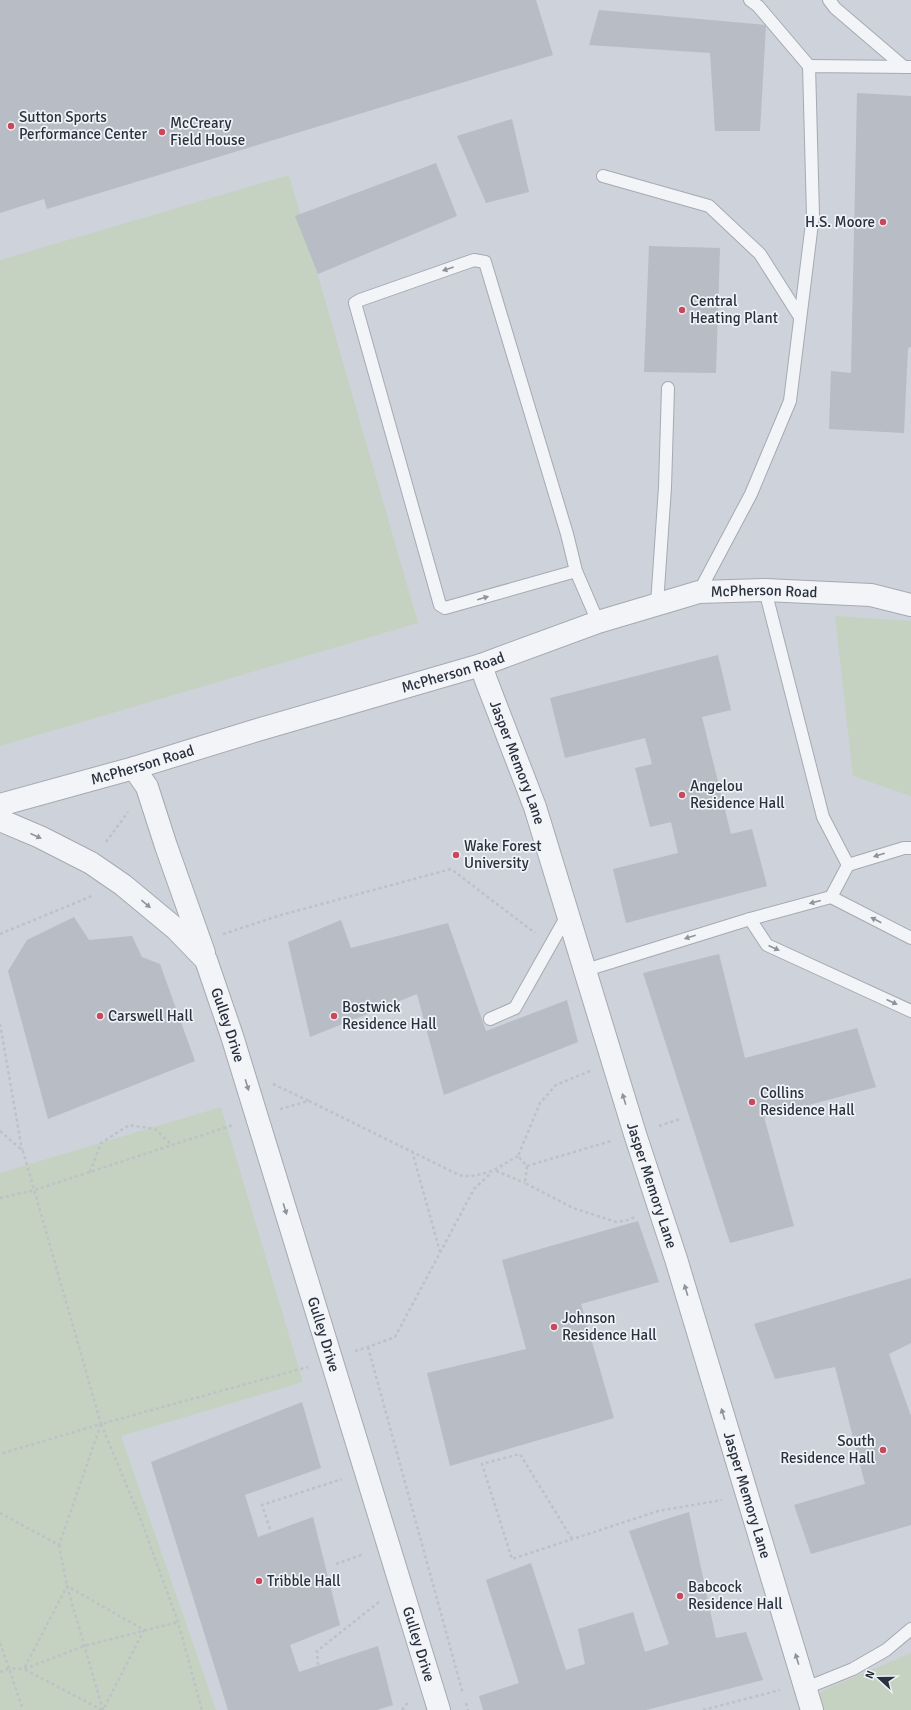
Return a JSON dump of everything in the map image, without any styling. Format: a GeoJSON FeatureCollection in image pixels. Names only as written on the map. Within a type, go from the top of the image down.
{"type":"FeatureCollection","features":[{"type":"Feature","properties":{"kind":"street","name":"McPherson Road"},"geometry":{"type":"LineString","coordinates":[[0,805],[134,768],[261,728],[481,665],[598,622],[699,592],[765,590],[871,595],[911,606]]}},
{"type":"Feature","properties":{"kind":"street","name":"Jasper Memory Lane"},"geometry":{"type":"LineString","coordinates":[[481,665],[488,687],[535,807],[635,1134],[676,1259],[796,1688],[812,1710]]}},
{"type":"Feature","properties":{"kind":"street","name":"Gulley Drive"},"geometry":{"type":"LineString","coordinates":[[134,768],[147,786],[166,846],[232,1036],[439,1710]]}},
{"type":"Feature","properties":{"kind":"street","name":"Gulley Drive"},"geometry":{"type":"LineString","coordinates":[[0,820],[40,837],[91,863],[123,885],[203,951]]}},
{"type":"Feature","properties":{"kind":"lane"},"geometry":{"type":"LineString","coordinates":[[699,592],[751,494],[790,401],[813,215],[809,66],[758,6],[750,0]]}},
{"type":"Feature","properties":{"kind":"lane"},"geometry":{"type":"LineString","coordinates":[[829,0],[835,8],[908,67]]}},
{"type":"Feature","properties":{"kind":"lane"},"geometry":{"type":"LineString","coordinates":[[809,66],[908,67]]}},
{"type":"Feature","properties":{"kind":"lane"},"geometry":{"type":"LineString","coordinates":[[603,176],[709,206],[760,254],[800,318]]}},
{"type":"Feature","properties":{"kind":"lane"},"geometry":{"type":"LineString","coordinates":[[576,571],[445,608],[440,605],[355,303],[474,260],[485,262],[567,534],[576,571],[598,622]]}},
{"type":"Feature","properties":{"kind":"lane"},"geometry":{"type":"LineString","coordinates":[[657,604],[665,488],[668,388]]}},
{"type":"Feature","properties":{"kind":"lane"},"geometry":{"type":"LineString","coordinates":[[765,590],[823,817],[848,865]]}},
{"type":"Feature","properties":{"kind":"lane"},"geometry":{"type":"LineString","coordinates":[[831,897],[848,865],[904,848],[911,848]]}},
{"type":"Feature","properties":{"kind":"lane"},"geometry":{"type":"LineString","coordinates":[[586,970],[750,919],[831,897],[911,938]]}},
{"type":"Feature","properties":{"kind":"lane"},"geometry":{"type":"LineString","coordinates":[[490,1019],[516,1008],[568,914]]}},
{"type":"Feature","properties":{"kind":"lane"},"geometry":{"type":"LineString","coordinates":[[750,919],[767,945],[911,1011]]}},
{"type":"Feature","properties":{"kind":"lane"},"geometry":{"type":"LineString","coordinates":[[796,1688],[853,1669],[886,1650],[911,1629]]}},
{"type":"Feature","properties":{"kind":"path"},"geometry":{"type":"LineString","coordinates":[[91,863],[147,786]]}},
{"type":"Feature","properties":{"kind":"path"},"geometry":{"type":"LineString","coordinates":[[203,951],[281,915],[451,868],[551,945]]}},
{"type":"Feature","properties":{"kind":"path"},"geometry":{"type":"LineString","coordinates":[[0,934],[93,895]]}},
{"type":"Feature","properties":{"kind":"path"},"geometry":{"type":"LineString","coordinates":[[0,1024],[23,1150],[101,1424],[140,1520],[178,1622],[202,1710]]}},
{"type":"Feature","properties":{"kind":"path"},"geometry":{"type":"LineString","coordinates":[[0,1198],[35,1190],[257,1116],[309,1101],[459,1175],[467,1177],[476,1176],[494,1170],[518,1156],[540,1103],[556,1085],[592,1070]]}},
{"type":"Feature","properties":{"kind":"path"},"geometry":{"type":"LineString","coordinates":[[527,1166],[680,1119]]}},
{"type":"Feature","properties":{"kind":"path"},"geometry":{"type":"LineString","coordinates":[[90,1172],[101,1143],[129,1125],[155,1129],[172,1145]]}},
{"type":"Feature","properties":{"kind":"path"},"geometry":{"type":"LineString","coordinates":[[0,1131],[23,1150]]}},
{"type":"Feature","properties":{"kind":"path"},"geometry":{"type":"LineString","coordinates":[[412,1151],[441,1252]]}},
{"type":"Feature","properties":{"kind":"path"},"geometry":{"type":"LineString","coordinates":[[518,1156],[527,1166],[525,1183]]}},
{"type":"Feature","properties":{"kind":"path"},"geometry":{"type":"LineString","coordinates":[[494,1170],[525,1183],[574,1208],[616,1222],[628,1220],[641,1214]]}},
{"type":"Feature","properties":{"kind":"path"},"geometry":{"type":"LineString","coordinates":[[0,1454],[101,1424],[315,1365],[331,1357],[368,1347],[395,1336],[474,1189],[494,1170]]}},
{"type":"Feature","properties":{"kind":"path"},"geometry":{"type":"LineString","coordinates":[[368,1347],[463,1695]]}},
{"type":"Feature","properties":{"kind":"path"},"geometry":{"type":"LineString","coordinates":[[101,1424],[59,1545],[67,1586],[103,1710]]}},
{"type":"Feature","properties":{"kind":"path"},"geometry":{"type":"LineString","coordinates":[[572,1539],[520,1454],[482,1464],[512,1559],[658,1511],[728,1499]]}},
{"type":"Feature","properties":{"kind":"path"},"geometry":{"type":"LineString","coordinates":[[270,1529],[262,1505],[348,1477]]}},
{"type":"Feature","properties":{"kind":"path"},"geometry":{"type":"LineString","coordinates":[[0,1513],[59,1545]]}},
{"type":"Feature","properties":{"kind":"path"},"geometry":{"type":"LineString","coordinates":[[336,1564],[370,1552]]}},
{"type":"Feature","properties":{"kind":"path"},"geometry":{"type":"LineString","coordinates":[[67,1586],[144,1630]]}},
{"type":"Feature","properties":{"kind":"path"},"geometry":{"type":"LineString","coordinates":[[24,1669],[67,1586]]}},
{"type":"Feature","properties":{"kind":"path"},"geometry":{"type":"LineString","coordinates":[[318,1665],[317,1651],[383,1599]]}},
{"type":"Feature","properties":{"kind":"path"},"geometry":{"type":"LineString","coordinates":[[24,1669],[84,1646],[178,1622]]}},
{"type":"Feature","properties":{"kind":"path"},"geometry":{"type":"LineString","coordinates":[[103,1710],[144,1630]]}},
{"type":"Feature","properties":{"kind":"path"},"geometry":{"type":"LineString","coordinates":[[0,1643],[23,1710]]}},
{"type":"Feature","properties":{"kind":"path"},"geometry":{"type":"LineString","coordinates":[[0,1672],[9,1668],[24,1669],[103,1710]]}},
{"type":"Feature","properties":{"kind":"path"},"geometry":{"type":"LineString","coordinates":[[703,1710],[796,1688]]}},
{"type":"Feature","properties":{"kind":"path"},"geometry":{"type":"LineString","coordinates":[[465,1702],[468,1710]]}},
{"type":"Feature","properties":{"kind":"shaded area","name":"Wake Forest University"},"geometry":{"type":"Polygon","coordinates":[[[0,0],[911,0],[911,1710],[0,1710],[0,0]]]}},
{"type":"Feature","properties":{"kind":"green space"},"geometry":{"type":"Polygon","coordinates":[[[289,175],[418,623],[0,746],[0,260],[289,175]]]}},
{"type":"Feature","properties":{"kind":"green space"},"geometry":{"type":"Polygon","coordinates":[[[835,616],[911,621],[911,796],[853,776],[835,616]]]}},
{"type":"Feature","properties":{"kind":"green space"},"geometry":{"type":"Polygon","coordinates":[[[221,1107],[303,1382],[121,1436],[216,1710],[0,1710],[0,1173],[221,1107]]]}},
{"type":"Feature","properties":{"kind":"green space"},"geometry":{"type":"Polygon","coordinates":[[[911,1653],[911,1710],[812,1710],[810,1701],[824,1690],[911,1653]]]}},
{"type":"Feature","properties":{"kind":"building","name":"McCreary Field House"},"geometry":{"type":"Polygon","coordinates":[[[0,0],[536,0],[553,55],[47,209],[44,199],[0,213],[0,0]]]}},
{"type":"Feature","properties":{"kind":"building"},"geometry":{"type":"Polygon","coordinates":[[[599,10],[766,25],[760,131],[715,131],[710,53],[589,45],[599,10]]]}},
{"type":"Feature","properties":{"kind":"building","name":"H.S. Moore"},"geometry":{"type":"Polygon","coordinates":[[[857,93],[911,96],[911,347],[908,348],[904,433],[829,429],[831,371],[851,373],[857,93]]]}},
{"type":"Feature","properties":{"kind":"building"},"geometry":{"type":"Polygon","coordinates":[[[512,119],[529,192],[486,203],[457,136],[512,119]]]}},
{"type":"Feature","properties":{"kind":"building"},"geometry":{"type":"Polygon","coordinates":[[[436,163],[457,216],[318,274],[295,216],[436,163]]]}},
{"type":"Feature","properties":{"kind":"building","name":"Central Heating Plant"},"geometry":{"type":"Polygon","coordinates":[[[649,246],[720,248],[716,373],[644,372],[649,246]]]}},
{"type":"Feature","properties":{"kind":"building","name":"Angelou Residence Hall"},"geometry":{"type":"Polygon","coordinates":[[[718,655],[731,710],[702,717],[731,834],[752,829],[767,886],[626,923],[613,869],[678,853],[671,822],[650,827],[635,768],[652,764],[645,738],[565,758],[550,698],[718,655]]]}},
{"type":"Feature","properties":{"kind":"building","name":"Carswell Hall"},"geometry":{"type":"Polygon","coordinates":[[[74,917],[89,940],[132,936],[142,957],[160,964],[195,1061],[48,1119],[8,971],[27,940],[74,917]]]}},
{"type":"Feature","properties":{"kind":"building","name":"Bostwick Residence Hall"},"geometry":{"type":"Polygon","coordinates":[[[341,920],[351,948],[448,923],[486,1031],[567,1000],[578,1042],[444,1095],[417,994],[310,1037],[288,942],[341,920]]]}},
{"type":"Feature","properties":{"kind":"building","name":"Collins Residence Hall"},"geometry":{"type":"Polygon","coordinates":[[[719,954],[745,1058],[857,1028],[876,1087],[764,1117],[794,1226],[730,1243],[643,973],[719,954]]]}},
{"type":"Feature","properties":{"kind":"building","name":"Johnson Residence Hall"},"geometry":{"type":"Polygon","coordinates":[[[638,1221],[659,1282],[581,1304],[614,1418],[450,1466],[427,1373],[526,1349],[502,1260],[638,1221]]]}},
{"type":"Feature","properties":{"kind":"building","name":"South Residence Hall"},"geometry":{"type":"Polygon","coordinates":[[[911,1278],[911,1343],[889,1354],[911,1416],[911,1525],[811,1554],[794,1505],[865,1484],[835,1367],[775,1379],[754,1324],[911,1278]]]}},
{"type":"Feature","properties":{"kind":"building","name":"Tribble Hall"},"geometry":{"type":"Polygon","coordinates":[[[302,1402],[321,1468],[245,1495],[258,1537],[313,1517],[340,1625],[290,1645],[299,1672],[378,1646],[393,1705],[377,1710],[228,1710],[151,1462],[302,1402]]]}},
{"type":"Feature","properties":{"kind":"building","name":"Babcock Residence Hall"},"geometry":{"type":"Polygon","coordinates":[[[689,1512],[716,1638],[746,1632],[763,1680],[646,1710],[483,1710],[479,1696],[519,1683],[486,1580],[531,1563],[566,1670],[585,1664],[578,1629],[633,1612],[645,1652],[669,1644],[629,1531],[689,1512]]]}},
{"type":"Feature","properties":{"kind":"place","name":"Sutton Sports Performance Center"},"geometry":{"type":"Point","coordinates":[11,126]}},
{"type":"Feature","properties":{"kind":"place","name":"McCreary Field House"},"geometry":{"type":"Point","coordinates":[162,132]}},
{"type":"Feature","properties":{"kind":"place","name":"H.S. Moore"},"geometry":{"type":"Point","coordinates":[883,222]}},
{"type":"Feature","properties":{"kind":"place","name":"Central Heating Plant"},"geometry":{"type":"Point","coordinates":[682,310]}},
{"type":"Feature","properties":{"kind":"place","name":"Angelou Residence Hall"},"geometry":{"type":"Point","coordinates":[682,795]}},
{"type":"Feature","properties":{"kind":"place","name":"Wake Forest University"},"geometry":{"type":"Point","coordinates":[456,855]}},
{"type":"Feature","properties":{"kind":"place","name":"Carswell Hall"},"geometry":{"type":"Point","coordinates":[100,1016]}},
{"type":"Feature","properties":{"kind":"place","name":"Bostwick Residence Hall"},"geometry":{"type":"Point","coordinates":[334,1016]}},
{"type":"Feature","properties":{"kind":"place","name":"Collins Residence Hall"},"geometry":{"type":"Point","coordinates":[752,1102]}},
{"type":"Feature","properties":{"kind":"place","name":"Johnson Residence Hall"},"geometry":{"type":"Point","coordinates":[554,1327]}},
{"type":"Feature","properties":{"kind":"place","name":"South Residence Hall"},"geometry":{"type":"Point","coordinates":[883,1450]}},
{"type":"Feature","properties":{"kind":"place","name":"Tribble Hall"},"geometry":{"type":"Point","coordinates":[259,1581]}},
{"type":"Feature","properties":{"kind":"place","name":"Babcock Residence Hall"},"geometry":{"type":"Point","coordinates":[680,1596]}}]}
